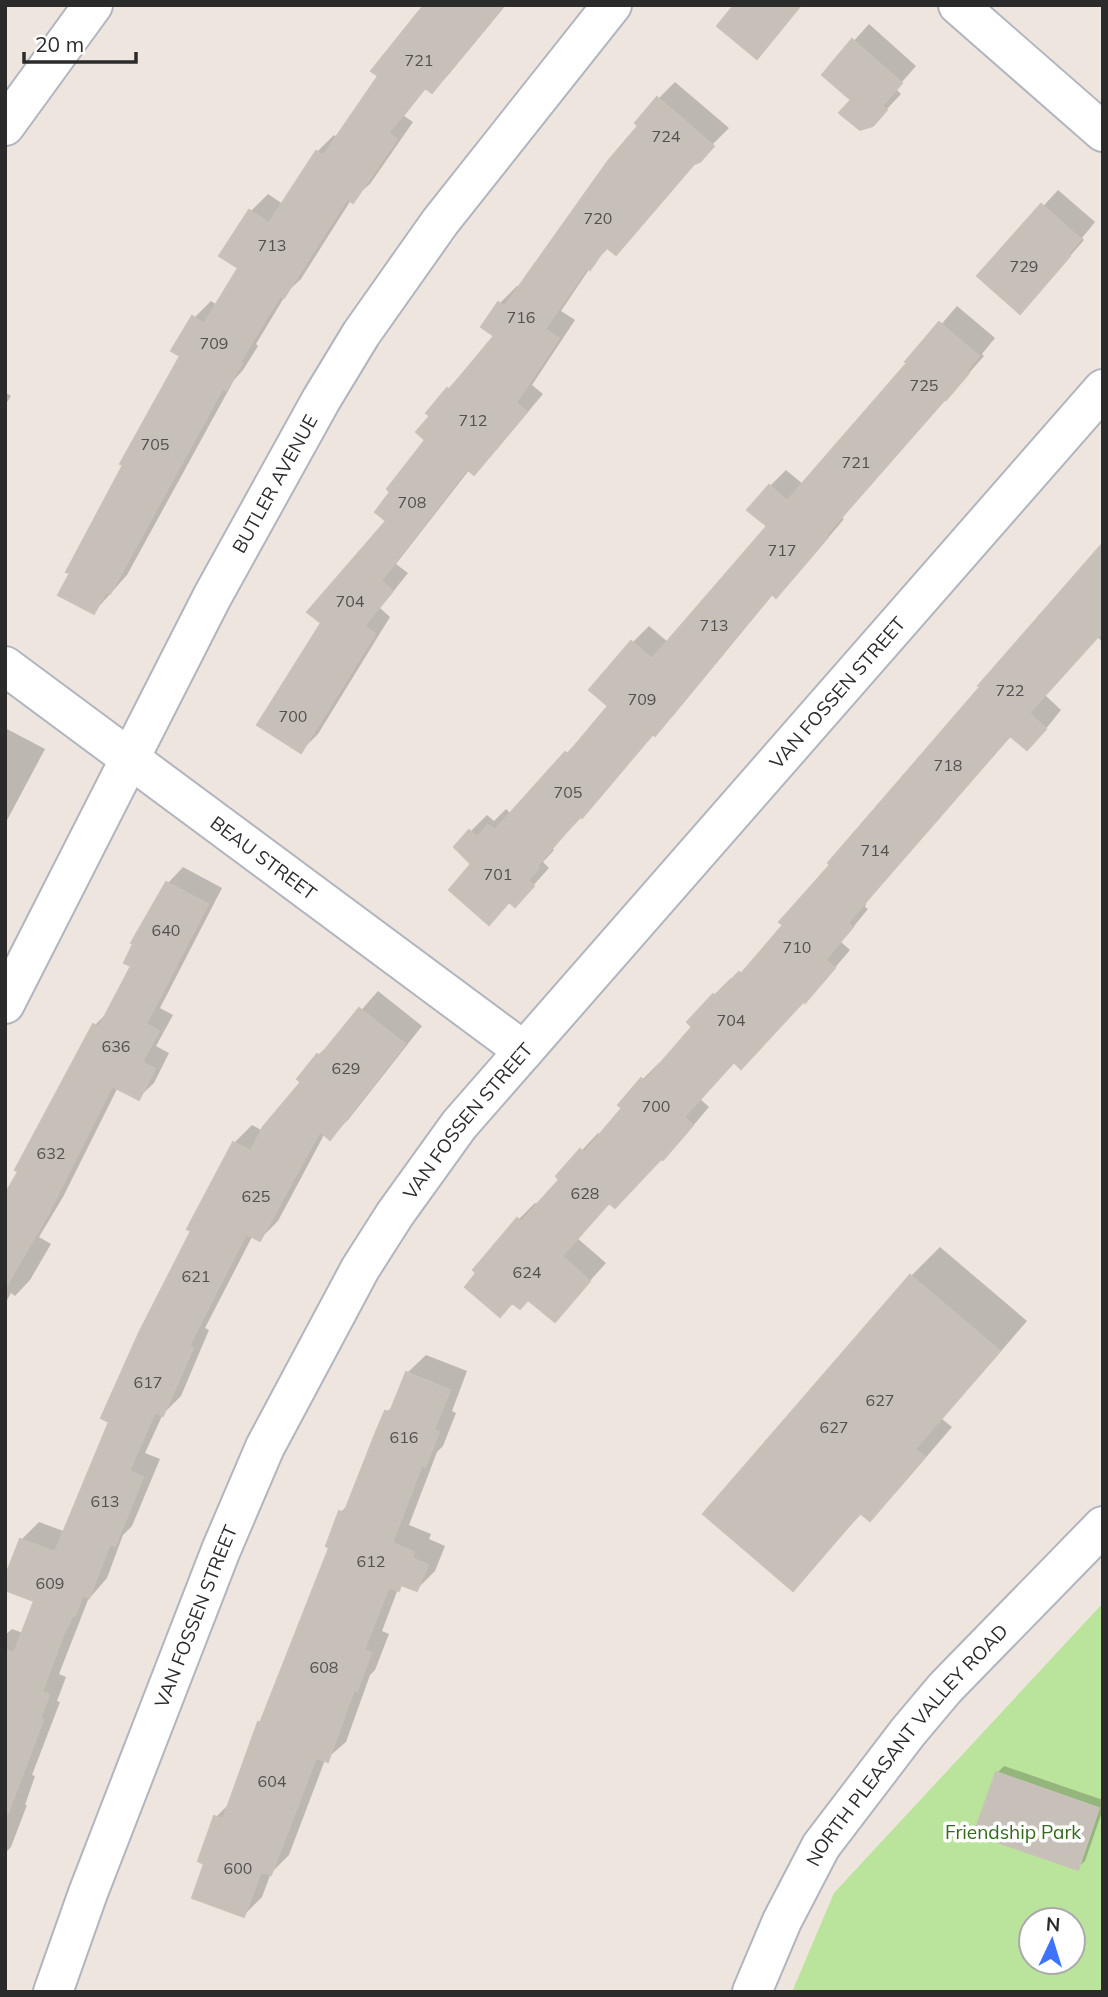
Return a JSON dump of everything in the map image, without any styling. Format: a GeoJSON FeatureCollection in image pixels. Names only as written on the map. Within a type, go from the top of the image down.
{"type":"FeatureCollection","features":[{"type":"Feature","properties":{"kind":"street"},"geometry":{"type":"LineString","coordinates":[[5,126],[93,5]]}},
{"type":"Feature","properties":{"kind":"street","name":"BUTLER AVENUE"},"geometry":{"type":"LineString","coordinates":[[5,1004],[131,761],[212,597],[321,400],[361,334],[440,222],[612,5]]}},
{"type":"Feature","properties":{"kind":"street"},"geometry":{"type":"LineString","coordinates":[[958,5],[1103,132]]}},
{"type":"Feature","properties":{"kind":"street","name":"VAN FOSSEN STREET"},"geometry":{"type":"LineString","coordinates":[[53,1992],[88,1893],[211,1576],[265,1447],[360,1269],[395,1214],[459,1125],[1103,389]]}},
{"type":"Feature","properties":{"kind":"street","name":"BEAU STREET"},"geometry":{"type":"LineString","coordinates":[[5,666],[524,1051]]}},
{"type":"Feature","properties":{"kind":"street","name":"NORTH PLEASANT VALLEY ROAD"},"geometry":{"type":"LineString","coordinates":[[752,1992],[782,1921],[821,1846],[908,1732],[946,1688],[1103,1526]]}},
{"type":"Feature","properties":{"kind":"green space","name":"Friendship Park"},"geometry":{"type":"Polygon","coordinates":[[[1103,1603],[1103,1992],[792,1992],[834,1893],[1103,1603]]]}},
{"type":"Feature","properties":{"kind":"building"},"geometry":{"type":"Polygon","coordinates":[[[424,5],[504,5],[432,93],[425,88],[388,133],[397,139],[353,203],[347,199],[284,298],[280,296],[226,390],[223,388],[110,594],[106,592],[94,614],[58,595],[70,573],[66,572],[123,465],[120,464],[180,356],[171,351],[192,316],[204,324],[238,268],[219,256],[249,210],[269,223],[316,151],[323,156],[378,76],[371,71],[424,5]]]}},
{"type":"Feature","properties":{"kind":"building"},"geometry":{"type":"Polygon","coordinates":[[[734,5],[801,5],[757,59],[717,26],[734,5]]]}},
{"type":"Feature","properties":{"kind":"building"},"geometry":{"type":"Polygon","coordinates":[[[852,39],[902,83],[882,106],[887,110],[873,126],[860,130],[839,113],[851,100],[822,75],[852,39]]]}},
{"type":"Feature","properties":{"kind":"building"},"geometry":{"type":"Polygon","coordinates":[[[657,97],[714,146],[700,162],[694,164],[616,255],[606,247],[590,270],[587,268],[545,329],[559,338],[516,403],[527,412],[474,475],[467,469],[381,581],[393,591],[364,626],[375,634],[301,753],[257,725],[321,623],[307,612],[386,521],[375,512],[390,492],[387,489],[425,440],[416,432],[430,416],[426,413],[494,336],[481,327],[498,302],[505,306],[608,161],[638,126],[635,123],[657,97]]]}},
{"type":"Feature","properties":{"kind":"building"},"geometry":{"type":"Polygon","coordinates":[[[1041,204],[1081,239],[1068,254],[1070,256],[1020,314],[977,276],[1041,204]]]}},
{"type":"Feature","properties":{"kind":"building"},"geometry":{"type":"Polygon","coordinates":[[[939,322],[979,356],[966,371],[969,373],[826,535],[828,537],[776,598],[772,594],[655,736],[653,734],[582,818],[580,816],[537,866],[539,868],[528,880],[534,886],[515,907],[509,902],[489,925],[449,890],[471,864],[454,847],[469,830],[477,837],[488,825],[495,830],[565,752],[568,754],[608,706],[589,690],[631,641],[652,659],[767,526],[747,510],[769,485],[787,501],[907,363],[905,362],[939,322]]]}},
{"type":"Feature","properties":{"kind":"building"},"geometry":{"type":"Polygon","coordinates":[[[1103,543],[1103,631],[1029,713],[1046,729],[1027,750],[1010,736],[850,920],[849,924],[853,927],[825,960],[835,968],[805,1003],[804,1001],[741,1069],[734,1062],[684,1117],[693,1125],[663,1160],[661,1159],[615,1208],[609,1203],[562,1256],[590,1281],[555,1322],[528,1300],[520,1309],[512,1303],[500,1317],[465,1287],[476,1273],[473,1270],[517,1218],[521,1222],[559,1180],[556,1176],[580,1149],[584,1153],[622,1108],[618,1105],[641,1078],[645,1081],[692,1027],[687,1022],[713,994],[716,996],[739,972],[741,974],[783,925],[779,922],[830,865],[828,863],[1103,543]]]}},
{"type":"Feature","properties":{"kind":"building"},"geometry":{"type":"Polygon","coordinates":[[[166,882],[208,904],[146,1024],[159,1031],[142,1062],[155,1069],[139,1100],[112,1086],[48,1214],[5,1288],[5,1194],[18,1172],[15,1170],[93,1024],[99,1027],[131,966],[124,963],[133,944],[131,943],[166,882]]]}},
{"type":"Feature","properties":{"kind":"building"},"geometry":{"type":"Polygon","coordinates":[[[359,1008],[405,1044],[330,1140],[320,1131],[260,1241],[246,1234],[189,1346],[193,1348],[163,1416],[155,1412],[129,1471],[143,1477],[115,1546],[110,1544],[89,1598],[83,1595],[75,1616],[73,1615],[64,1633],[42,1692],[49,1695],[40,1719],[43,1720],[8,1813],[5,1812],[5,1650],[14,1653],[34,1601],[5,1590],[5,1577],[20,1539],[55,1552],[109,1422],[101,1418],[139,1333],[191,1231],[187,1229],[233,1142],[251,1151],[263,1127],[301,1082],[297,1079],[317,1054],[320,1056],[359,1008]]]}},
{"type":"Feature","properties":{"kind":"building"},"geometry":{"type":"Polygon","coordinates":[[[910,1275],[1000,1351],[915,1449],[925,1457],[870,1521],[860,1513],[793,1591],[703,1514],[910,1275]]]}},
{"type":"Feature","properties":{"kind":"building"},"geometry":{"type":"Polygon","coordinates":[[[406,1372],[450,1390],[434,1430],[439,1432],[425,1467],[422,1465],[392,1543],[414,1552],[412,1558],[428,1565],[417,1591],[401,1585],[399,1591],[389,1587],[364,1650],[371,1653],[357,1691],[354,1690],[328,1762],[316,1758],[271,1875],[261,1872],[244,1917],[192,1898],[204,1864],[198,1861],[214,1816],[223,1819],[258,1722],[260,1723],[329,1548],[326,1546],[339,1511],[344,1513],[385,1411],[390,1412],[406,1372]]]}},
{"type":"Feature","properties":{"kind":"building"},"geometry":{"type":"Polygon","coordinates":[[[996,1772],[1099,1808],[1078,1870],[974,1834],[996,1772]]]}}]}
